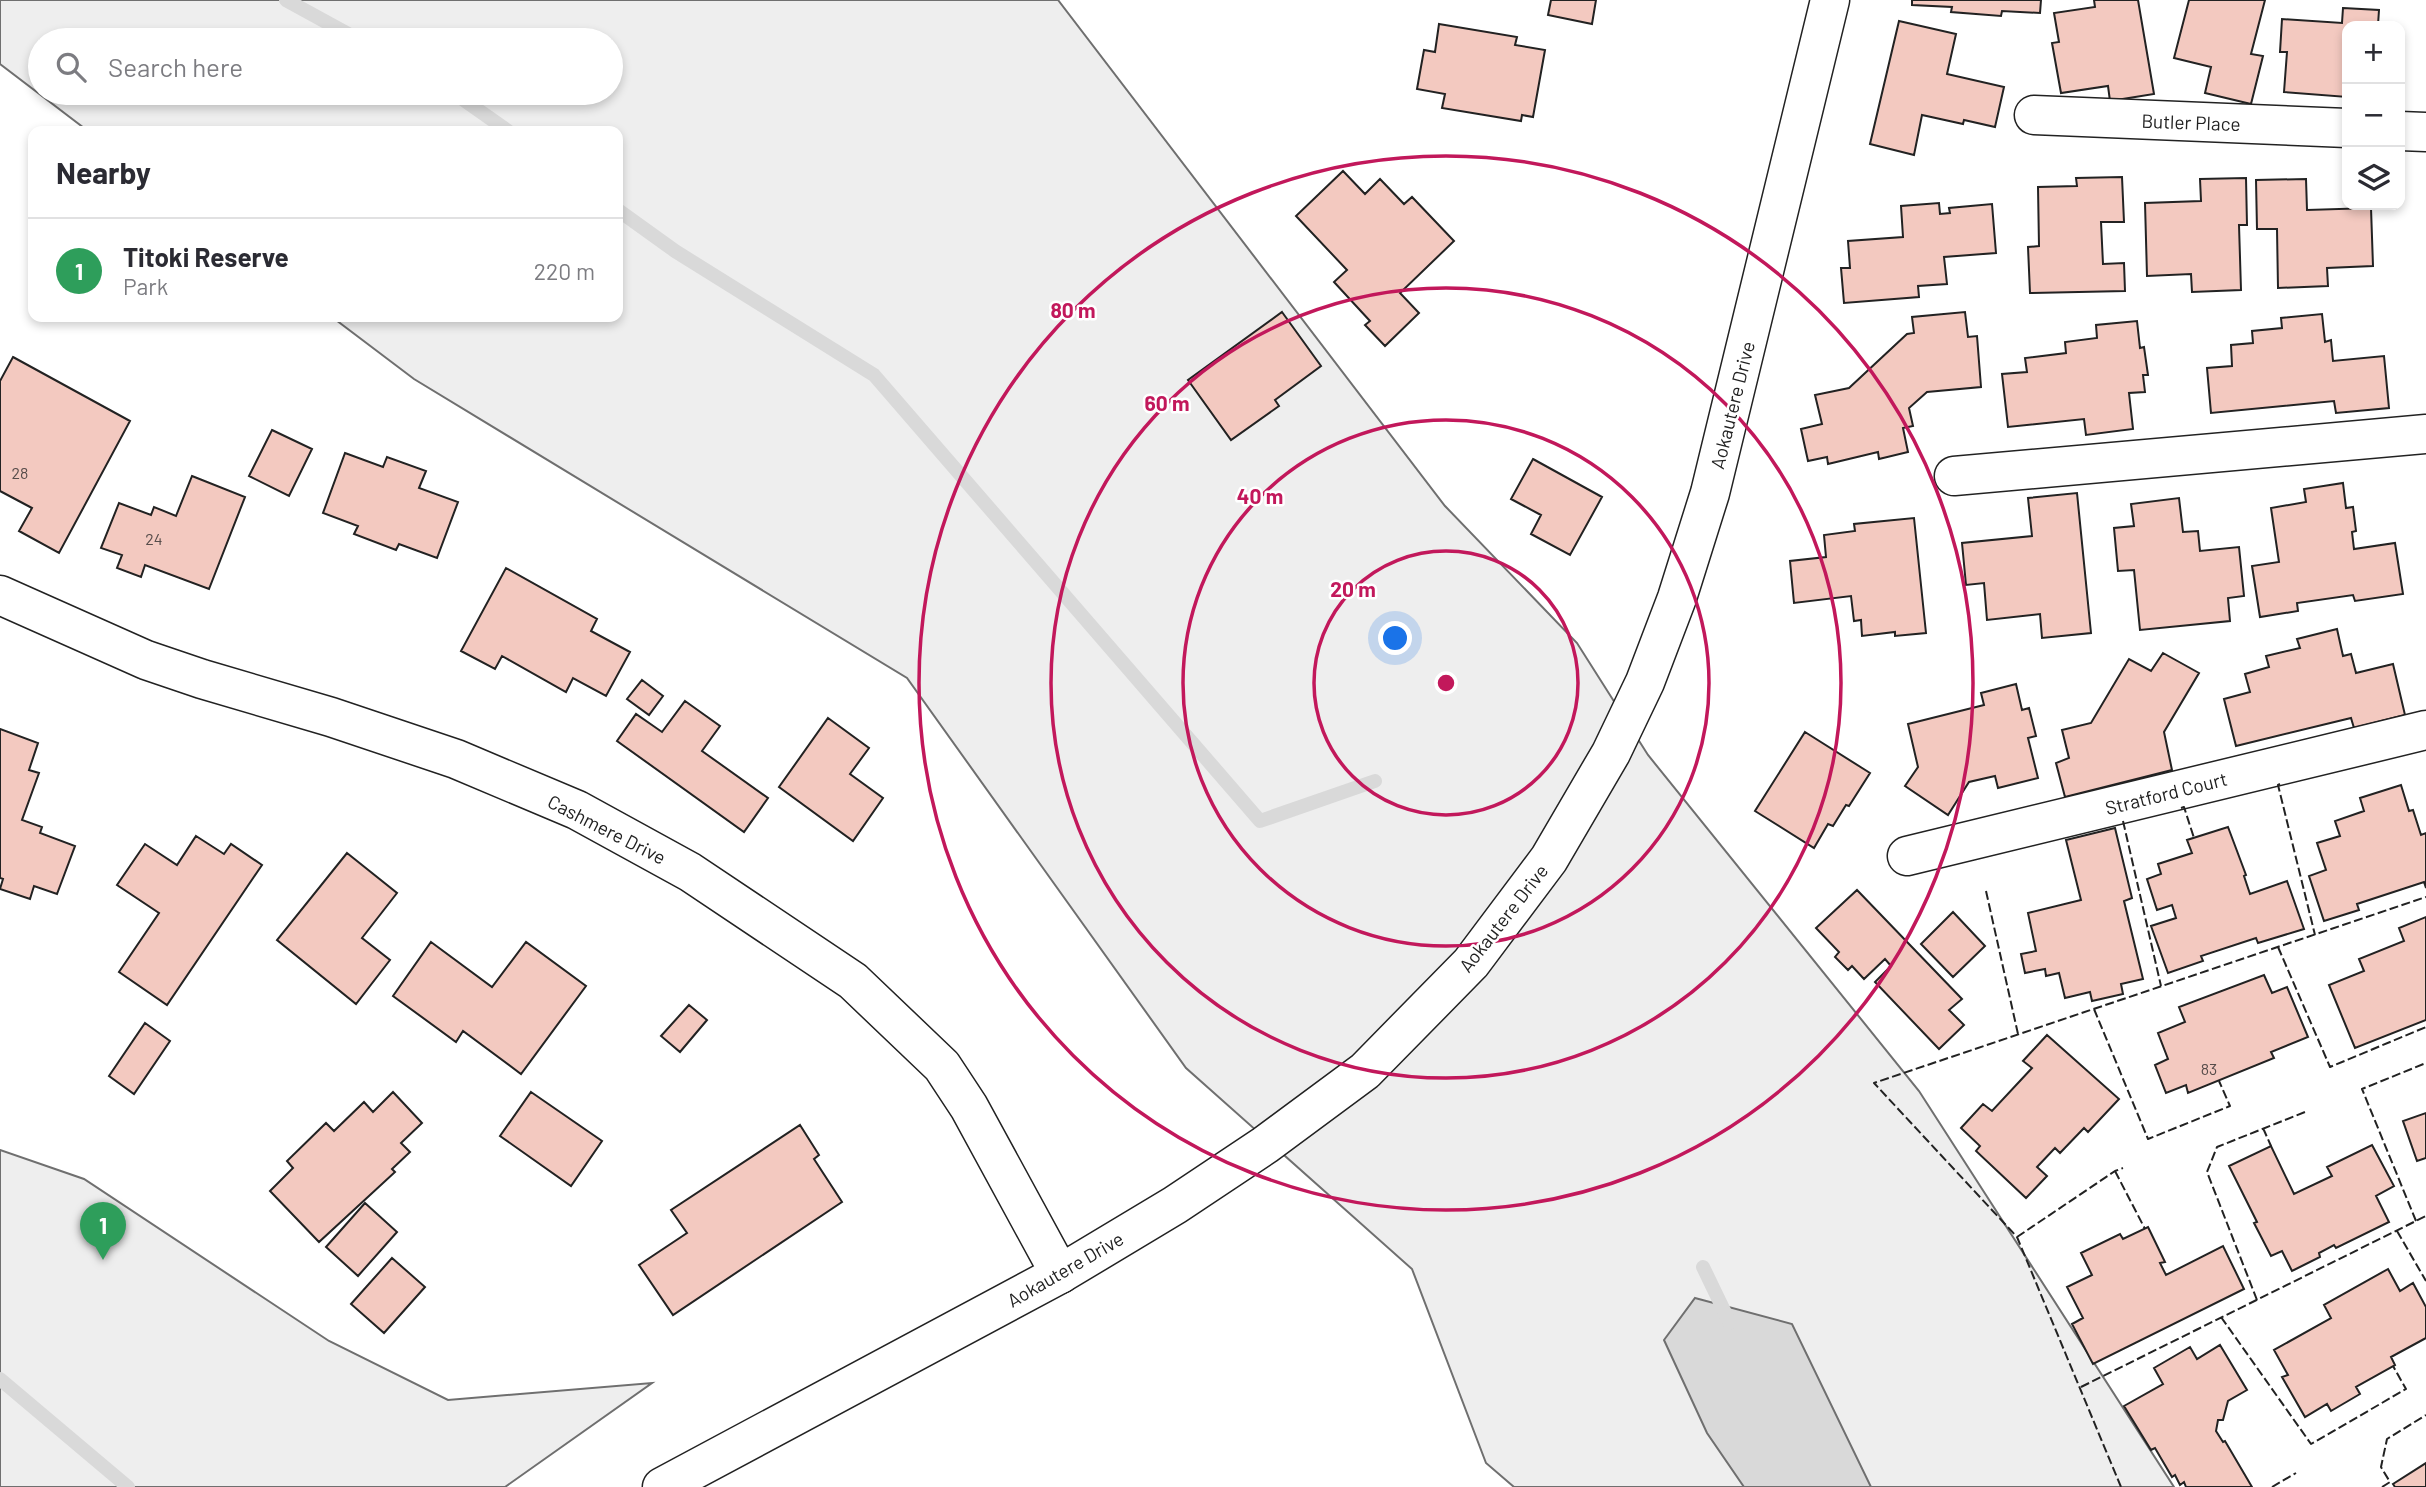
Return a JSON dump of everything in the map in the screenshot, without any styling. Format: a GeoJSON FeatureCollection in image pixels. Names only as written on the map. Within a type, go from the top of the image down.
{"type":"FeatureCollection","features":[{"type":"Feature","properties":{"kind":"main road","name":"Aokautere Drive"},"geometry":{"type":"LineString","coordinates":[[662,1487],[1060,1274],[1198,1190],[1265,1145],[1365,1071],[1471,963],[1549,859],[1611,753],[1645,682],[1677,598],[1710,493],[1830,0]]}},
{"type":"Feature","properties":{"kind":"main road","name":"Butler Place"},"geometry":{"type":"LineString","coordinates":[[2034,116],[2342,128]]}},
{"type":"Feature","properties":{"kind":"main road"},"geometry":{"type":"LineString","coordinates":[[2405,131],[2426,132]]}},
{"type":"Feature","properties":{"kind":"main road"},"geometry":{"type":"LineString","coordinates":[[1955,476],[2426,434]]}},
{"type":"Feature","properties":{"kind":"main road","name":"Cashmere Drive"},"geometry":{"type":"LineString","coordinates":[[0,595],[146,660],[456,759],[577,810],[690,872],[853,981],[942,1066],[969,1107],[1060,1274]]}},
{"type":"Feature","properties":{"kind":"main road","name":"Stratford Court"},"geometry":{"type":"LineString","coordinates":[[1907,856],[2426,730]]}},
{"type":"Feature","properties":{"kind":"shaded area"},"geometry":{"type":"Polygon","coordinates":[[[0,0],[1058,0],[1445,506],[1577,643],[1648,755],[1919,1091],[2174,1487],[1514,1487],[1486,1463],[1412,1269],[1186,1068],[907,678],[414,379],[339,322],[623,322],[623,126],[81,126],[54,105],[623,105],[623,28],[28,28],[28,85],[0,64],[0,0]]]}},
{"type":"Feature","properties":{"kind":"shaded area"},"geometry":{"type":"Polygon","coordinates":[[[0,1150],[84,1179],[329,1341],[448,1400],[652,1383],[505,1487],[0,1487],[0,1150]]]}},
{"type":"Feature","properties":{"kind":"shaded area"},"geometry":{"type":"Polygon","coordinates":[[[1695,1298],[1792,1324],[1871,1487],[1744,1487],[1707,1433],[1664,1340],[1695,1298]]]}},
{"type":"Feature","properties":{"kind":"building"},"geometry":{"type":"Polygon","coordinates":[[[1551,0],[1596,0],[1592,24],[1548,15],[1551,0]]]}},
{"type":"Feature","properties":{"kind":"building"},"geometry":{"type":"Polygon","coordinates":[[[1912,0],[2041,0],[2040,13],[2002,11],[2001,16],[1951,12],[1952,7],[1912,5],[1912,0]]]}},
{"type":"Feature","properties":{"kind":"building"},"geometry":{"type":"Polygon","coordinates":[[[2094,0],[2138,0],[2154,94],[2110,101],[2108,86],[2061,93],[2052,43],[2059,42],[2054,13],[2095,7],[2094,0]]]}},
{"type":"Feature","properties":{"kind":"building"},"geometry":{"type":"Polygon","coordinates":[[[2189,0],[2265,0],[2251,54],[2263,56],[2251,104],[2205,93],[2211,67],[2174,58],[2189,0]]]}},
{"type":"Feature","properties":{"kind":"building"},"geometry":{"type":"Polygon","coordinates":[[[2343,8],[2379,10],[2378,21],[2342,21],[2343,8]]]}},
{"type":"Feature","properties":{"kind":"building"},"geometry":{"type":"Polygon","coordinates":[[[2282,19],[2342,23],[2342,97],[2284,92],[2287,52],[2280,52],[2282,19]]]}},
{"type":"Feature","properties":{"kind":"building"},"geometry":{"type":"Polygon","coordinates":[[[1899,21],[1956,34],[1947,74],[2004,87],[1995,127],[1964,120],[1963,124],[1922,115],[1914,155],[1870,144],[1899,21]]]}},
{"type":"Feature","properties":{"kind":"building"},"geometry":{"type":"Polygon","coordinates":[[[1439,24],[1517,37],[1515,45],[1545,50],[1533,117],[1522,115],[1521,121],[1442,108],[1445,94],[1417,89],[1424,50],[1435,52],[1439,24]]]}},
{"type":"Feature","properties":{"kind":"building"},"geometry":{"type":"Polygon","coordinates":[[[1343,171],[1365,194],[1380,179],[1404,204],[1412,197],[1454,241],[1400,293],[1419,313],[1385,346],[1365,325],[1370,321],[1334,282],[1347,270],[1296,216],[1343,171]]]}},
{"type":"Feature","properties":{"kind":"building"},"geometry":{"type":"Polygon","coordinates":[[[2122,177],[2124,222],[2101,222],[2103,264],[2124,263],[2125,291],[2030,293],[2028,247],[2039,246],[2038,187],[2077,186],[2076,178],[2122,177]]]}},
{"type":"Feature","properties":{"kind":"building"},"geometry":{"type":"Polygon","coordinates":[[[2246,178],[2247,225],[2239,225],[2241,290],[2192,292],[2191,274],[2147,276],[2145,203],[2201,201],[2200,179],[2246,178]]]}},
{"type":"Feature","properties":{"kind":"building"},"geometry":{"type":"Polygon","coordinates":[[[2306,179],[2307,210],[2371,210],[2373,266],[2327,268],[2328,286],[2278,288],[2277,229],[2257,229],[2256,180],[2306,179]]]}},
{"type":"Feature","properties":{"kind":"building"},"geometry":{"type":"Polygon","coordinates":[[[1939,203],[1940,214],[1950,213],[1949,208],[1992,204],[1996,253],[1944,257],[1947,284],[1918,286],[1919,297],[1844,303],[1841,268],[1850,268],[1848,241],[1903,237],[1901,206],[1939,203]]]}},
{"type":"Feature","properties":{"kind":"building"},"geometry":{"type":"Polygon","coordinates":[[[1282,312],[1321,366],[1275,400],[1279,406],[1231,440],[1188,380],[1282,312]]]}},
{"type":"Feature","properties":{"kind":"building"},"geometry":{"type":"Polygon","coordinates":[[[1965,312],[1968,337],[1977,336],[1981,387],[1927,392],[1909,408],[1913,426],[1903,428],[1908,452],[1879,459],[1878,452],[1828,464],[1827,457],[1808,461],[1801,429],[1822,424],[1815,395],[1849,388],[1907,334],[1914,333],[1912,317],[1965,312]]]}},
{"type":"Feature","properties":{"kind":"building"},"geometry":{"type":"Polygon","coordinates":[[[2322,314],[2325,342],[2331,340],[2333,361],[2384,356],[2389,408],[2336,413],[2334,401],[2211,413],[2207,368],[2232,366],[2231,345],[2253,343],[2252,331],[2282,328],[2281,318],[2322,314]]]}},
{"type":"Feature","properties":{"kind":"building"},"geometry":{"type":"Polygon","coordinates":[[[2137,321],[2140,348],[2144,347],[2148,375],[2143,375],[2145,392],[2129,393],[2133,429],[2086,435],[2084,419],[2008,427],[2002,374],[2027,372],[2025,358],[2066,353],[2065,342],[2097,338],[2096,325],[2137,321]]]}},
{"type":"Feature","properties":{"kind":"building"},"geometry":{"type":"Polygon","coordinates":[[[13,357],[130,421],[59,553],[19,531],[32,508],[0,491],[0,381],[13,357]]]}},
{"type":"Feature","properties":{"kind":"building"},"geometry":{"type":"Polygon","coordinates":[[[272,430],[312,449],[289,496],[249,476],[272,430]]]}},
{"type":"Feature","properties":{"kind":"building"},"geometry":{"type":"Polygon","coordinates":[[[345,453],[383,467],[387,457],[426,471],[419,488],[458,502],[437,558],[399,544],[396,550],[354,534],[358,526],[323,513],[345,453]]]}},
{"type":"Feature","properties":{"kind":"building"},"geometry":{"type":"Polygon","coordinates":[[[1533,459],[1602,497],[1570,555],[1531,534],[1541,515],[1511,499],[1533,459]]]}},
{"type":"Feature","properties":{"kind":"building"},"geometry":{"type":"Polygon","coordinates":[[[192,476],[245,497],[209,589],[145,565],[141,577],[117,568],[122,555],[101,548],[119,503],[151,515],[154,507],[176,516],[192,476]]]}},
{"type":"Feature","properties":{"kind":"building"},"geometry":{"type":"Polygon","coordinates":[[[2343,483],[2346,508],[2353,507],[2356,531],[2352,532],[2354,549],[2395,543],[2403,594],[2355,601],[2353,595],[2297,603],[2298,611],[2260,617],[2252,566],[2279,562],[2271,508],[2306,502],[2304,489],[2343,483]]]}},
{"type":"Feature","properties":{"kind":"building"},"geometry":{"type":"Polygon","coordinates":[[[2077,493],[2091,633],[2042,638],[2040,614],[1987,620],[1984,583],[1966,585],[1962,543],[2032,536],[2028,498],[2077,493]]]}},
{"type":"Feature","properties":{"kind":"building"},"geometry":{"type":"Polygon","coordinates":[[[2179,498],[2183,532],[2198,531],[2200,551],[2239,547],[2244,596],[2228,598],[2230,621],[2140,630],[2134,570],[2118,571],[2114,528],[2134,526],[2131,504],[2179,498]]]}},
{"type":"Feature","properties":{"kind":"building"},"geometry":{"type":"Polygon","coordinates":[[[1914,518],[1926,633],[1895,636],[1895,632],[1862,636],[1861,620],[1854,621],[1851,596],[1794,603],[1790,561],[1826,557],[1824,535],[1855,531],[1854,524],[1914,518]]]}},
{"type":"Feature","properties":{"kind":"building"},"geometry":{"type":"Polygon","coordinates":[[[506,568],[597,619],[591,631],[630,652],[606,696],[573,678],[566,692],[502,656],[495,669],[461,651],[506,568]]]}},
{"type":"Feature","properties":{"kind":"building"},"geometry":{"type":"Polygon","coordinates":[[[2337,629],[2343,656],[2351,654],[2356,673],[2393,664],[2405,715],[2354,728],[2351,718],[2236,746],[2224,699],[2250,692],[2245,674],[2269,667],[2266,656],[2300,648],[2297,639],[2337,629]]]}},
{"type":"Feature","properties":{"kind":"building"},"geometry":{"type":"Polygon","coordinates":[[[2163,653],[2199,673],[2164,732],[2172,770],[2065,797],[2056,763],[2069,758],[2062,730],[2091,723],[2129,659],[2151,671],[2163,653]]]}},
{"type":"Feature","properties":{"kind":"building"},"geometry":{"type":"Polygon","coordinates":[[[642,680],[663,696],[649,715],[627,699],[642,680]]]}},
{"type":"Feature","properties":{"kind":"building"},"geometry":{"type":"Polygon","coordinates":[[[2016,684],[2022,710],[2029,708],[2036,736],[2028,738],[2038,778],[1998,788],[1995,776],[1969,782],[1948,815],[1905,786],[1918,767],[1908,724],[1984,705],[1981,693],[2016,684]]]}},
{"type":"Feature","properties":{"kind":"building"},"geometry":{"type":"Polygon","coordinates":[[[685,701],[720,726],[702,751],[768,798],[744,832],[617,741],[636,714],[662,732],[685,701]]]}},
{"type":"Feature","properties":{"kind":"building"},"geometry":{"type":"Polygon","coordinates":[[[828,718],[869,748],[850,774],[883,798],[853,841],[779,787],[828,718]]]}},
{"type":"Feature","properties":{"kind":"building"},"geometry":{"type":"Polygon","coordinates":[[[0,729],[38,743],[29,770],[39,773],[22,820],[42,827],[40,833],[75,846],[57,894],[34,886],[30,899],[0,889],[3,879],[0,878],[0,729]]]}},
{"type":"Feature","properties":{"kind":"building"},"geometry":{"type":"Polygon","coordinates":[[[1805,732],[1870,773],[1833,826],[1828,824],[1814,848],[1755,811],[1805,732]]]}},
{"type":"Feature","properties":{"kind":"building"},"geometry":{"type":"Polygon","coordinates":[[[2401,785],[2409,811],[2413,810],[2421,835],[2426,833],[2426,888],[2424,882],[2357,904],[2359,910],[2324,921],[2309,876],[2326,870],[2317,843],[2340,836],[2335,821],[2364,811],[2360,798],[2401,785]]]}},
{"type":"Feature","properties":{"kind":"building"},"geometry":{"type":"Polygon","coordinates":[[[2228,827],[2246,875],[2244,876],[2250,894],[2287,881],[2304,929],[2258,943],[2256,938],[2201,956],[2203,961],[2168,973],[2151,926],[2176,918],[2172,905],[2157,910],[2147,879],[2161,874],[2158,864],[2192,853],[2187,840],[2228,827]]]}},
{"type":"Feature","properties":{"kind":"building"},"geometry":{"type":"Polygon","coordinates":[[[2115,828],[2132,898],[2124,901],[2143,979],[2121,984],[2123,994],[2092,1001],[2090,992],[2065,998],[2059,973],[2046,976],[2045,969],[2025,973],[2021,954],[2036,951],[2028,913],[2081,900],[2066,840],[2115,828]]]}},
{"type":"Feature","properties":{"kind":"building"},"geometry":{"type":"Polygon","coordinates":[[[196,836],[224,854],[231,844],[262,865],[167,1005],[119,972],[159,913],[117,885],[145,844],[177,865],[196,836]]]}},
{"type":"Feature","properties":{"kind":"building"},"geometry":{"type":"Polygon","coordinates":[[[347,853],[397,893],[362,938],[390,960],[356,1004],[277,940],[347,853]]]}},
{"type":"Feature","properties":{"kind":"building"},"geometry":{"type":"Polygon","coordinates":[[[1857,890],[1962,999],[1949,1010],[1964,1025],[1939,1049],[1875,982],[1891,966],[1885,959],[1864,979],[1852,966],[1848,970],[1835,957],[1839,952],[1816,928],[1857,890]]]}},
{"type":"Feature","properties":{"kind":"building"},"geometry":{"type":"Polygon","coordinates":[[[1953,912],[1985,946],[1953,977],[1921,944],[1953,912]]]}},
{"type":"Feature","properties":{"kind":"building"},"geometry":{"type":"Polygon","coordinates":[[[2426,917],[2426,1020],[2355,1048],[2329,985],[2364,971],[2359,959],[2404,941],[2399,928],[2426,917]]]}},
{"type":"Feature","properties":{"kind":"building"},"geometry":{"type":"Polygon","coordinates":[[[431,942],[492,987],[526,942],[586,986],[521,1074],[463,1031],[456,1042],[393,996],[431,942]]]}},
{"type":"Feature","properties":{"kind":"building"},"geometry":{"type":"Polygon","coordinates":[[[2264,975],[2272,993],[2287,987],[2308,1037],[2271,1052],[2274,1058],[2188,1093],[2186,1085],[2166,1093],[2155,1065],[2168,1059],[2158,1033],[2185,1022],[2179,1007],[2264,975]]]}},
{"type":"Feature","properties":{"kind":"building"},"geometry":{"type":"Polygon","coordinates":[[[689,1005],[707,1020],[680,1052],[661,1036],[689,1005]]]}},
{"type":"Feature","properties":{"kind":"building"},"geometry":{"type":"Polygon","coordinates":[[[145,1023],[170,1041],[134,1094],[109,1076],[145,1023]]]}},
{"type":"Feature","properties":{"kind":"building"},"geometry":{"type":"Polygon","coordinates":[[[2047,1035],[2119,1099],[2088,1132],[2084,1128],[2060,1153],[2055,1148],[2037,1167],[2047,1176],[2026,1198],[1976,1151],[1980,1146],[1961,1128],[1983,1104],[1992,1111],[2032,1068],[2023,1061],[2047,1035]]]}},
{"type":"Feature","properties":{"kind":"building"},"geometry":{"type":"Polygon","coordinates":[[[393,1092],[422,1123],[401,1143],[410,1152],[392,1169],[395,1172],[319,1242],[270,1191],[293,1168],[287,1161],[326,1123],[334,1131],[364,1102],[373,1112],[393,1092]]]}},
{"type":"Feature","properties":{"kind":"building"},"geometry":{"type":"Polygon","coordinates":[[[531,1092],[602,1141],[571,1186],[500,1136],[531,1092]]]}},
{"type":"Feature","properties":{"kind":"building"},"geometry":{"type":"Polygon","coordinates":[[[2426,1113],[2426,1158],[2417,1161],[2403,1121],[2426,1113]]]}},
{"type":"Feature","properties":{"kind":"building"},"geometry":{"type":"Polygon","coordinates":[[[800,1125],[819,1155],[814,1159],[842,1202],[673,1315],[639,1265],[687,1233],[671,1210],[800,1125]]]}},
{"type":"Feature","properties":{"kind":"building"},"geometry":{"type":"Polygon","coordinates":[[[2372,1145],[2394,1186],[2376,1196],[2389,1222],[2336,1248],[2334,1245],[2319,1253],[2320,1257],[2292,1271],[2282,1251],[2271,1256],[2229,1166],[2271,1146],[2294,1194],[2332,1176],[2327,1167],[2372,1145]]]}},
{"type":"Feature","properties":{"kind":"building"},"geometry":{"type":"Polygon","coordinates":[[[365,1203],[397,1232],[358,1276],[326,1247],[365,1203]]]}},
{"type":"Feature","properties":{"kind":"building"},"geometry":{"type":"Polygon","coordinates":[[[2148,1227],[2165,1262],[2160,1263],[2166,1275],[2223,1246],[2244,1289],[2093,1364],[2072,1324],[2083,1318],[2067,1287],[2092,1275],[2081,1253],[2120,1234],[2123,1239],[2148,1227]]]}},
{"type":"Feature","properties":{"kind":"building"},"geometry":{"type":"Polygon","coordinates":[[[392,1258],[425,1287],[384,1333],[351,1304],[392,1258]]]}},
{"type":"Feature","properties":{"kind":"building"},"geometry":{"type":"Polygon","coordinates":[[[2388,1269],[2400,1291],[2413,1283],[2426,1307],[2426,1338],[2391,1357],[2395,1365],[2356,1387],[2360,1394],[2331,1411],[2327,1404],[2305,1417],[2282,1377],[2288,1375],[2274,1350],[2331,1318],[2324,1305],[2388,1269]]]}},
{"type":"Feature","properties":{"kind":"building"},"geometry":{"type":"Polygon","coordinates":[[[2220,1345],[2247,1390],[2228,1401],[2223,1420],[2218,1420],[2216,1431],[2223,1442],[2225,1441],[2252,1487],[2186,1487],[2184,1482],[2180,1485],[2175,1475],[2172,1477],[2155,1448],[2151,1450],[2124,1406],[2163,1384],[2154,1368],[2190,1347],[2197,1359],[2220,1345]]]}},
{"type":"Feature","properties":{"kind":"building"},"geometry":{"type":"Polygon","coordinates":[[[2426,1463],[2426,1487],[2395,1487],[2393,1484],[2426,1463]]]}},
{"type":"Feature","properties":{"kind":"waterway"},"geometry":{"type":"LineString","coordinates":[[286,0],[337,28]]}},
{"type":"Feature","properties":{"kind":"waterway"},"geometry":{"type":"LineString","coordinates":[[471,105],[501,126]]}},
{"type":"Feature","properties":{"kind":"waterway"},"geometry":{"type":"LineString","coordinates":[[623,214],[675,251],[874,375],[1260,821],[1375,781]]}},
{"type":"Feature","properties":{"kind":"waterway"},"geometry":{"type":"LineString","coordinates":[[1703,1267],[1730,1323]]}},
{"type":"Feature","properties":{"kind":"waterway"},"geometry":{"type":"LineString","coordinates":[[0,1379],[128,1487]]}},
{"type":"Feature","properties":{"kind":"fence"},"geometry":{"type":"LineString","coordinates":[[2280,784],[2278,785],[2315,935]]}},
{"type":"Feature","properties":{"kind":"fence"},"geometry":{"type":"LineString","coordinates":[[2181,808],[2184,807],[2194,838]]}},
{"type":"Feature","properties":{"kind":"fence"},"geometry":{"type":"LineString","coordinates":[[2123,821],[2161,986]]}},
{"type":"Feature","properties":{"kind":"fence"},"geometry":{"type":"LineString","coordinates":[[1986,891],[2018,1034]]}},
{"type":"Feature","properties":{"kind":"fence"},"geometry":{"type":"LineString","coordinates":[[2121,1487],[2017,1237],[1874,1083],[2426,897]]}},
{"type":"Feature","properties":{"kind":"fence"},"geometry":{"type":"LineString","coordinates":[[2278,947],[2330,1067],[2426,1027]]}},
{"type":"Feature","properties":{"kind":"fence"},"geometry":{"type":"LineString","coordinates":[[2094,1009],[2148,1139],[2230,1106],[2219,1081]]}},
{"type":"Feature","properties":{"kind":"fence"},"geometry":{"type":"LineString","coordinates":[[2416,1221],[2362,1089],[2426,1063]]}},
{"type":"Feature","properties":{"kind":"fence"},"geometry":{"type":"LineString","coordinates":[[2257,1300],[2207,1172],[2217,1147],[2305,1112]]}},
{"type":"Feature","properties":{"kind":"fence"},"geometry":{"type":"LineString","coordinates":[[2263,1128],[2271,1146]]}},
{"type":"Feature","properties":{"kind":"fence"},"geometry":{"type":"LineString","coordinates":[[2017,1237],[2123,1168]]}},
{"type":"Feature","properties":{"kind":"fence"},"geometry":{"type":"LineString","coordinates":[[2115,1171],[2145,1229]]}},
{"type":"Feature","properties":{"kind":"fence"},"geometry":{"type":"LineString","coordinates":[[2081,1387],[2426,1216]]}},
{"type":"Feature","properties":{"kind":"fence"},"geometry":{"type":"LineString","coordinates":[[2397,1231],[2426,1281]]}},
{"type":"Feature","properties":{"kind":"fence"},"geometry":{"type":"LineString","coordinates":[[2221,1317],[2311,1444],[2406,1389],[2393,1366]]}},
{"type":"Feature","properties":{"kind":"fence"},"geometry":{"type":"LineString","coordinates":[[2382,1487],[2390,1482],[2381,1467],[2387,1439],[2426,1415]]}},
{"type":"Feature","properties":{"kind":"fence"},"geometry":{"type":"LineString","coordinates":[[2272,1487],[2296,1473]]}},
{"type":"Feature","properties":{"kind":"place","name":"Titoki Reserve"},"geometry":{"type":"Point","coordinates":[103,1260]}}]}
